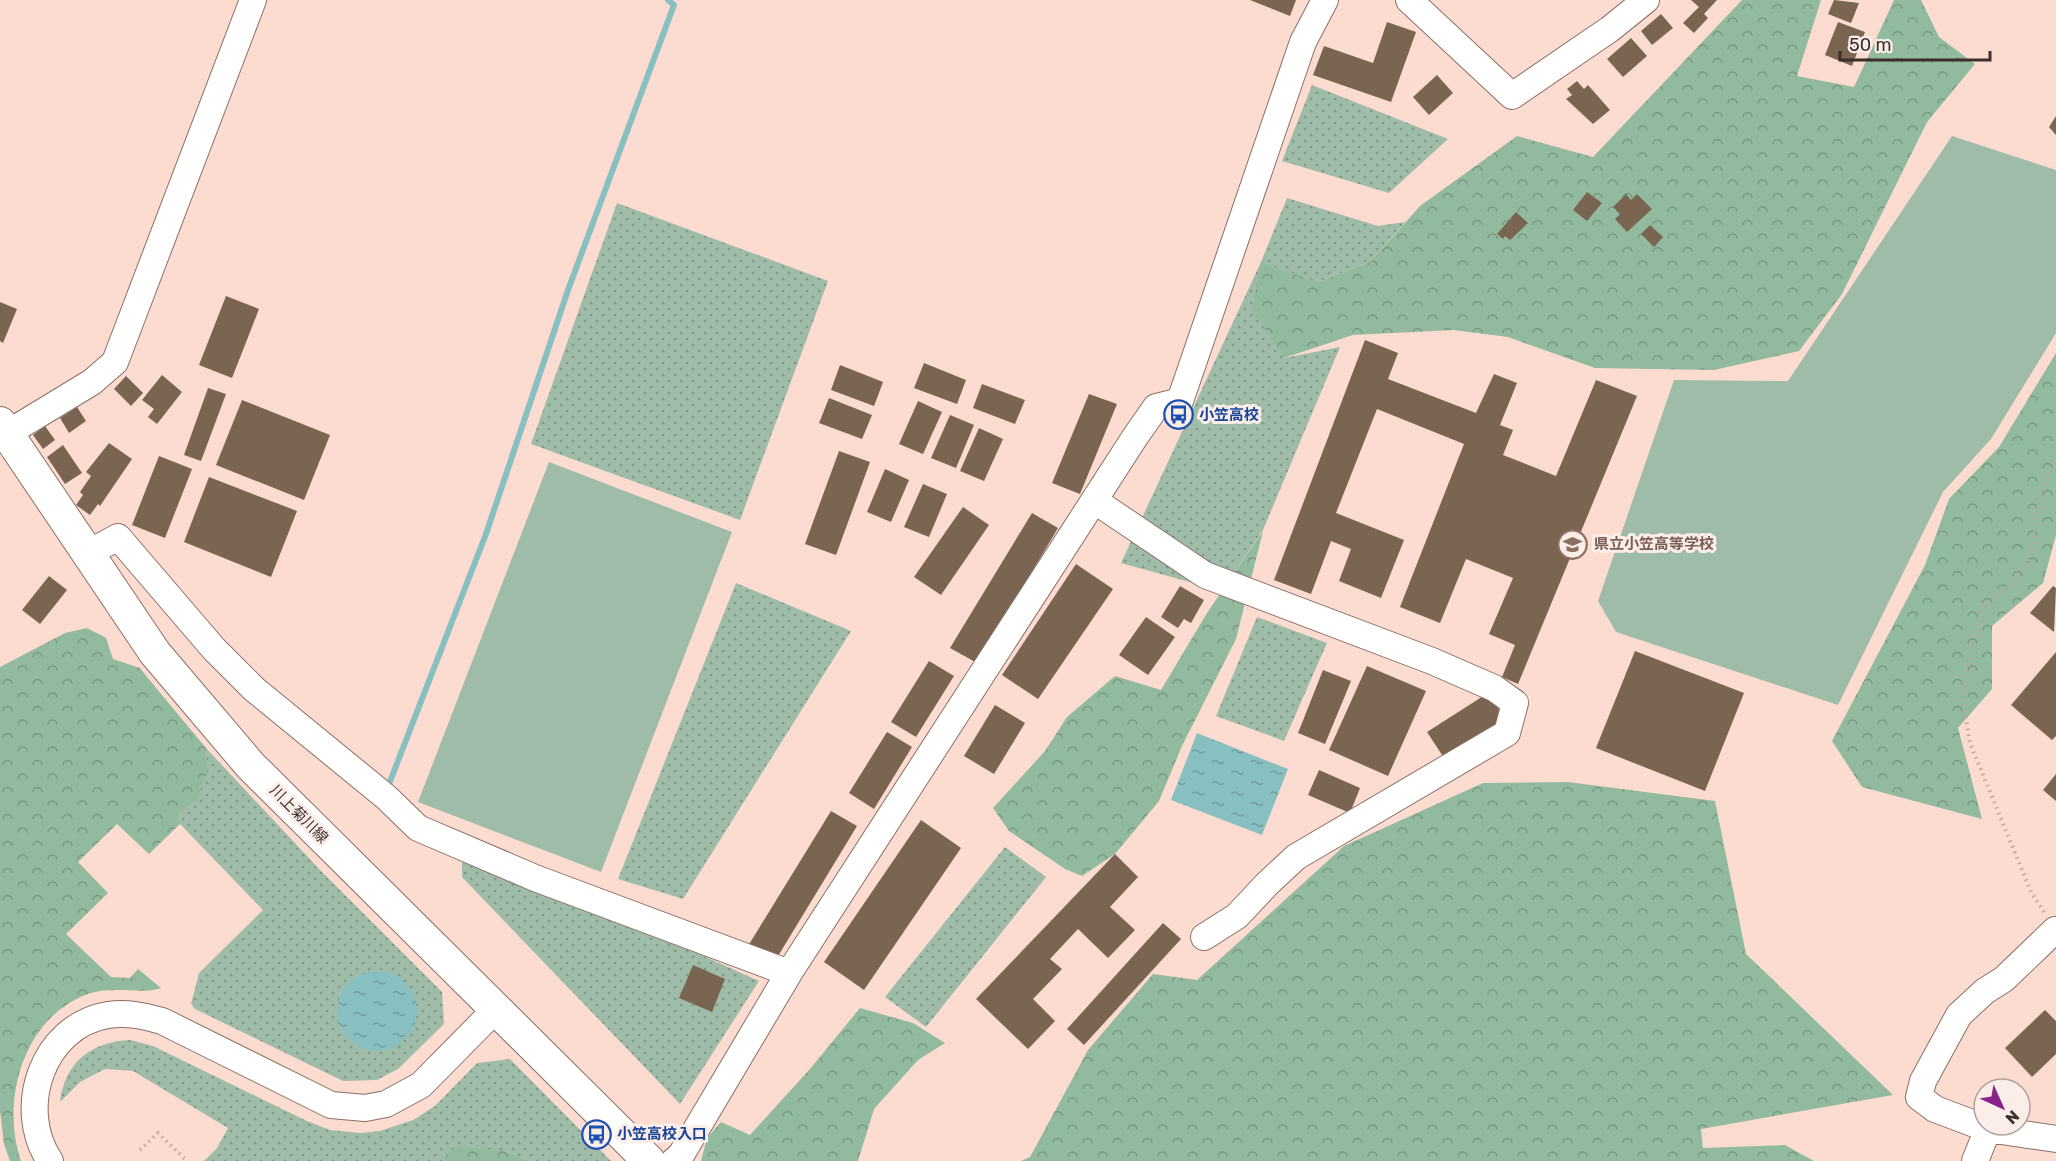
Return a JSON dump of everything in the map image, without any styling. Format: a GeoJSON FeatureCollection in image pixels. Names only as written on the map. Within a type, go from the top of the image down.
{"type":"FeatureCollection","features":[{"type":"Feature","properties":{"kind":"main road","name":"川上菊川線"},"geometry":{"type":"LineString","coordinates":[[4,428],[155,653],[250,765],[650,1161]]}},
{"type":"Feature","properties":{"kind":"street"},"geometry":{"type":"LineString","coordinates":[[4,428],[39,417],[92,382],[115,362],[253,0]]}},
{"type":"Feature","properties":{"kind":"street"},"geometry":{"type":"LineString","coordinates":[[674,1161],[681,1155],[789,974],[1156,407],[1180,401],[1303,42],[1324,0]]}},
{"type":"Feature","properties":{"kind":"street"},"geometry":{"type":"LineString","coordinates":[[1410,0],[1512,96],[1611,30],[1646,0]]}},
{"type":"Feature","properties":{"kind":"street"},"geometry":{"type":"LineString","coordinates":[[1095,501],[1205,575],[1432,661],[1494,688],[1515,703],[1507,732],[1296,857],[1238,916],[1204,937]]}},
{"type":"Feature","properties":{"kind":"street"},"geometry":{"type":"LineString","coordinates":[[87,554],[118,537],[214,649],[254,689],[386,797],[418,828],[546,882],[789,974]]}},
{"type":"Feature","properties":{"kind":"street"},"geometry":{"type":"LineString","coordinates":[[1972,1123],[1935,1109],[1919,1097],[1923,1081],[1959,1015],[1985,991],[2004,979],[2055,930]]}},
{"type":"Feature","properties":{"kind":"street"},"geometry":{"type":"LineString","coordinates":[[50,1161],[42,1149],[34,1118],[37,1080],[42,1067],[58,1044],[85,1023],[98,1017],[132,1014],[162,1022],[331,1105],[350,1108],[386,1104],[421,1085],[496,1010]]}},
{"type":"Feature","properties":{"kind":"street"},"geometry":{"type":"LineString","coordinates":[[2032,1135],[2056,1139]]}},
{"type":"Feature","properties":{"kind":"street"},"geometry":{"type":"LineString","coordinates":[[1975,1161],[1985,1137]]}},
{"type":"Feature","properties":{"kind":"path"},"geometry":{"type":"LineString","coordinates":[[2055,930],[2031,892],[1970,743],[1961,689],[1984,605],[2011,584],[2026,567],[2050,468],[2056,462]]}},
{"type":"Feature","properties":{"kind":"path"},"geometry":{"type":"LineString","coordinates":[[140,1150],[158,1133],[187,1161]]}},
{"type":"Feature","properties":{"kind":"green space"},"geometry":{"type":"Polygon","coordinates":[[[1742,0],[1821,0],[1797,76],[1854,87],[1894,0],[1921,0],[1939,37],[1975,64],[1927,122],[1842,294],[1799,351],[1714,370],[1595,368],[1508,337],[1453,330],[1353,335],[1284,358],[1252,310],[1261,262],[1318,282],[1370,262],[1420,206],[1517,136],[1593,157],[1742,0]]]}},
{"type":"Feature","properties":{"kind":"green space"},"geometry":{"type":"Polygon","coordinates":[[[1312,85],[1448,139],[1389,193],[1282,161],[1312,85]]]}},
{"type":"Feature","properties":{"kind":"green space"},"geometry":{"type":"Polygon","coordinates":[[[1952,136],[2056,170],[2056,333],[1991,439],[1943,492],[1838,705],[1616,632],[1598,601],[1674,380],[1788,381],[1952,136]]]}},
{"type":"Feature","properties":{"kind":"green space"},"geometry":{"type":"Polygon","coordinates":[[[1287,198],[1378,226],[1405,222],[1370,262],[1318,282],[1261,263],[1284,358],[1340,347],[1263,530],[1222,591],[1121,563],[1261,262],[1287,198]]]}},
{"type":"Feature","properties":{"kind":"green space"},"geometry":{"type":"Polygon","coordinates":[[[617,203],[828,281],[740,520],[531,444],[617,203]]]}},
{"type":"Feature","properties":{"kind":"green space"},"geometry":{"type":"Polygon","coordinates":[[[2056,353],[2056,535],[2043,583],[1992,626],[1992,689],[1958,728],[1982,819],[1862,787],[1832,741],[1925,565],[1949,499],[1999,447],[2056,353]]]}},
{"type":"Feature","properties":{"kind":"green space"},"geometry":{"type":"Polygon","coordinates":[[[549,462],[732,532],[601,872],[418,802],[549,462]]]}},
{"type":"Feature","properties":{"kind":"green space"},"geometry":{"type":"Polygon","coordinates":[[[1263,531],[1236,639],[1182,746],[1159,801],[1115,854],[1082,876],[1065,869],[1009,831],[993,808],[1045,751],[1067,717],[1115,676],[1161,690],[1207,613],[1263,531]]]}},
{"type":"Feature","properties":{"kind":"green space"},"geometry":{"type":"Polygon","coordinates":[[[736,583],[851,631],[683,899],[618,879],[736,583]]]}},
{"type":"Feature","properties":{"kind":"green space"},"geometry":{"type":"Polygon","coordinates":[[[1257,617],[1327,643],[1284,741],[1216,716],[1257,617]]]}},
{"type":"Feature","properties":{"kind":"green space"},"geometry":{"type":"Polygon","coordinates":[[[87,628],[106,638],[113,659],[140,668],[206,748],[207,773],[197,799],[179,813],[180,824],[149,854],[117,824],[78,862],[108,893],[66,934],[111,977],[130,978],[138,969],[161,988],[145,991],[98,991],[66,1005],[48,1021],[33,1041],[16,1087],[15,1137],[21,1161],[10,1161],[4,1144],[0,1111],[0,667],[65,633],[87,628]]]}},
{"type":"Feature","properties":{"kind":"green space"},"geometry":{"type":"Polygon","coordinates":[[[206,748],[322,872],[442,992],[444,1024],[398,1069],[377,1080],[343,1081],[195,1009],[191,1004],[199,973],[263,910],[180,824],[179,813],[194,799],[202,785],[206,769],[206,748]]]}},
{"type":"Feature","properties":{"kind":"green space"},"geometry":{"type":"Polygon","coordinates":[[[1568,782],[1715,801],[1746,954],[1893,1095],[1701,1129],[1703,1148],[1785,1145],[1814,1161],[1021,1161],[1030,1157],[1088,1050],[1153,974],[1197,980],[1344,846],[1483,783],[1568,782]]]}},
{"type":"Feature","properties":{"kind":"green space"},"geometry":{"type":"Polygon","coordinates":[[[462,847],[759,981],[680,1104],[462,877],[462,847]]]}},
{"type":"Feature","properties":{"kind":"green space"},"geometry":{"type":"Polygon","coordinates":[[[1005,847],[1046,877],[926,1027],[885,997],[1005,847]]]}},
{"type":"Feature","properties":{"kind":"green space"},"geometry":{"type":"Polygon","coordinates":[[[860,1008],[913,1023],[945,1043],[918,1060],[874,1109],[858,1161],[701,1161],[707,1138],[721,1122],[750,1135],[810,1069],[860,1008]]]}},
{"type":"Feature","properties":{"kind":"green space"},"geometry":{"type":"Polygon","coordinates":[[[130,1040],[153,1046],[307,1121],[330,1130],[361,1133],[380,1131],[413,1120],[435,1106],[477,1063],[510,1059],[611,1161],[530,1161],[505,1151],[444,1155],[444,1161],[204,1161],[217,1148],[228,1128],[133,1071],[105,1069],[80,1082],[60,1102],[68,1076],[82,1057],[103,1045],[130,1040]]]}},
{"type":"Feature","properties":{"kind":"green space"},"geometry":{"type":"Polygon","coordinates":[[[458,1146],[505,1151],[530,1161],[444,1161],[444,1156],[458,1146]]]}},
{"type":"Feature","properties":{"kind":"water"},"geometry":{"type":"Polygon","coordinates":[[[1197,733],[1288,769],[1262,835],[1171,800],[1197,733]]]}},
{"type":"Feature","properties":{"kind":"water"},"geometry":{"type":"Polygon","coordinates":[[[369,971],[385,971],[406,982],[417,1003],[417,1019],[406,1040],[385,1051],[369,1051],[355,1045],[343,1033],[337,1019],[337,1003],[343,989],[355,977],[369,971]]]}},
{"type":"Feature","properties":{"kind":"building"},"geometry":{"type":"Polygon","coordinates":[[[1250,0],[1296,0],[1290,16],[1250,0]]]}},
{"type":"Feature","properties":{"kind":"building"},"geometry":{"type":"Polygon","coordinates":[[[1691,0],[1717,0],[1704,14],[1708,18],[1694,33],[1683,23],[1699,7],[1691,0]]]}},
{"type":"Feature","properties":{"kind":"building"},"geometry":{"type":"Polygon","coordinates":[[[1834,0],[1859,3],[1851,23],[1828,14],[1834,0]]]}},
{"type":"Feature","properties":{"kind":"building"},"geometry":{"type":"Polygon","coordinates":[[[1661,14],[1673,28],[1652,45],[1641,31],[1661,14]]]}},
{"type":"Feature","properties":{"kind":"building"},"geometry":{"type":"Polygon","coordinates":[[[1387,22],[1416,32],[1391,102],[1313,75],[1324,46],[1373,63],[1387,22]]]}},
{"type":"Feature","properties":{"kind":"building"},"geometry":{"type":"Polygon","coordinates":[[[1838,22],[1865,32],[1852,66],[1825,55],[1838,22]]]}},
{"type":"Feature","properties":{"kind":"building"},"geometry":{"type":"Polygon","coordinates":[[[1631,38],[1647,56],[1623,77],[1607,59],[1631,38]]]}},
{"type":"Feature","properties":{"kind":"building"},"geometry":{"type":"Polygon","coordinates":[[[1437,75],[1453,93],[1429,115],[1413,97],[1437,75]]]}},
{"type":"Feature","properties":{"kind":"building"},"geometry":{"type":"Polygon","coordinates":[[[1577,81],[1584,89],[1588,85],[1610,110],[1593,124],[1566,99],[1572,95],[1567,89],[1577,81]]]}},
{"type":"Feature","properties":{"kind":"building"},"geometry":{"type":"Polygon","coordinates":[[[2056,116],[2056,135],[2049,127],[2056,116]]]}},
{"type":"Feature","properties":{"kind":"building"},"geometry":{"type":"Polygon","coordinates":[[[1587,192],[1602,203],[1587,221],[1573,210],[1587,192]]]}},
{"type":"Feature","properties":{"kind":"building"},"geometry":{"type":"Polygon","coordinates":[[[1626,194],[1631,200],[1637,194],[1652,209],[1627,232],[1615,219],[1620,214],[1613,207],[1626,194]]]}},
{"type":"Feature","properties":{"kind":"building"},"geometry":{"type":"Polygon","coordinates":[[[1516,212],[1528,223],[1510,240],[1505,236],[1503,239],[1497,234],[1516,212]]]}},
{"type":"Feature","properties":{"kind":"building"},"geometry":{"type":"Polygon","coordinates":[[[1650,225],[1663,237],[1654,247],[1641,234],[1650,225]]]}},
{"type":"Feature","properties":{"kind":"building"},"geometry":{"type":"Polygon","coordinates":[[[226,296],[259,309],[232,378],[199,365],[226,296]]]}},
{"type":"Feature","properties":{"kind":"building"},"geometry":{"type":"Polygon","coordinates":[[[0,302],[17,309],[3,343],[0,341],[0,302]]]}},
{"type":"Feature","properties":{"kind":"building"},"geometry":{"type":"Polygon","coordinates":[[[1365,340],[1398,353],[1388,379],[1476,413],[1494,374],[1517,383],[1500,425],[1513,430],[1503,455],[1556,476],[1596,380],[1637,396],[1518,684],[1502,677],[1515,645],[1489,634],[1513,578],[1466,559],[1440,623],[1400,607],[1464,444],[1377,409],[1336,513],[1404,540],[1381,598],[1339,581],[1351,549],[1331,541],[1311,594],[1274,580],[1365,340]]]}},
{"type":"Feature","properties":{"kind":"building"},"geometry":{"type":"Polygon","coordinates":[[[924,363],[966,380],[957,404],[914,388],[924,363]]]}},
{"type":"Feature","properties":{"kind":"building"},"geometry":{"type":"Polygon","coordinates":[[[840,365],[883,382],[874,406],[831,390],[840,365]]]}},
{"type":"Feature","properties":{"kind":"building"},"geometry":{"type":"Polygon","coordinates":[[[162,375],[182,392],[157,424],[148,417],[154,409],[142,400],[162,375]]]}},
{"type":"Feature","properties":{"kind":"building"},"geometry":{"type":"Polygon","coordinates":[[[126,376],[143,393],[131,406],[114,389],[126,376]]]}},
{"type":"Feature","properties":{"kind":"building"},"geometry":{"type":"Polygon","coordinates":[[[982,384],[1025,400],[1015,424],[973,408],[982,384]]]}},
{"type":"Feature","properties":{"kind":"building"},"geometry":{"type":"Polygon","coordinates":[[[208,388],[226,394],[201,461],[184,455],[208,388]]]}},
{"type":"Feature","properties":{"kind":"building"},"geometry":{"type":"Polygon","coordinates":[[[1089,394],[1117,404],[1080,494],[1052,483],[1089,394]]]}},
{"type":"Feature","properties":{"kind":"building"},"geometry":{"type":"Polygon","coordinates":[[[829,398],[872,415],[862,439],[819,423],[829,398]]]}},
{"type":"Feature","properties":{"kind":"building"},"geometry":{"type":"Polygon","coordinates":[[[242,400],[330,435],[304,500],[216,465],[242,400]]]}},
{"type":"Feature","properties":{"kind":"building"},"geometry":{"type":"Polygon","coordinates":[[[918,401],[942,412],[923,454],[899,444],[918,401]]]}},
{"type":"Feature","properties":{"kind":"building"},"geometry":{"type":"Polygon","coordinates":[[[77,407],[86,421],[69,433],[60,418],[77,407]]]}},
{"type":"Feature","properties":{"kind":"building"},"geometry":{"type":"Polygon","coordinates":[[[950,415],[974,425],[956,468],[931,458],[950,415]]]}},
{"type":"Feature","properties":{"kind":"building"},"geometry":{"type":"Polygon","coordinates":[[[45,426],[55,440],[43,449],[33,435],[45,426]]]}},
{"type":"Feature","properties":{"kind":"building"},"geometry":{"type":"Polygon","coordinates":[[[979,428],[1003,439],[984,481],[960,471],[979,428]]]}},
{"type":"Feature","properties":{"kind":"building"},"geometry":{"type":"Polygon","coordinates":[[[109,443],[132,459],[100,506],[98,504],[90,515],[76,505],[83,495],[80,492],[91,476],[86,472],[109,443]]]}},
{"type":"Feature","properties":{"kind":"building"},"geometry":{"type":"Polygon","coordinates":[[[63,445],[82,473],[65,484],[47,457],[63,445]]]}},
{"type":"Feature","properties":{"kind":"building"},"geometry":{"type":"Polygon","coordinates":[[[839,451],[870,462],[836,555],[805,544],[839,451]]]}},
{"type":"Feature","properties":{"kind":"building"},"geometry":{"type":"Polygon","coordinates":[[[159,456],[192,469],[165,538],[132,525],[159,456]]]}},
{"type":"Feature","properties":{"kind":"building"},"geometry":{"type":"Polygon","coordinates":[[[885,469],[909,480],[891,522],[867,512],[885,469]]]}},
{"type":"Feature","properties":{"kind":"building"},"geometry":{"type":"Polygon","coordinates":[[[209,477],[297,511],[271,577],[184,542],[209,477]]]}},
{"type":"Feature","properties":{"kind":"building"},"geometry":{"type":"Polygon","coordinates":[[[923,484],[947,494],[929,537],[904,527],[923,484]]]}},
{"type":"Feature","properties":{"kind":"building"},"geometry":{"type":"Polygon","coordinates":[[[963,507],[989,525],[941,595],[914,577],[963,507]]]}},
{"type":"Feature","properties":{"kind":"building"},"geometry":{"type":"Polygon","coordinates":[[[1032,513],[1058,528],[977,663],[950,648],[1032,513]]]}},
{"type":"Feature","properties":{"kind":"building"},"geometry":{"type":"Polygon","coordinates":[[[1076,564],[1113,589],[1038,699],[1002,675],[1076,564]]]}},
{"type":"Feature","properties":{"kind":"building"},"geometry":{"type":"Polygon","coordinates":[[[49,576],[67,590],[40,624],[22,610],[49,576]]]}},
{"type":"Feature","properties":{"kind":"building"},"geometry":{"type":"Polygon","coordinates":[[[1180,586],[1204,600],[1191,623],[1184,619],[1178,628],[1161,617],[1180,586]]]}},
{"type":"Feature","properties":{"kind":"building"},"geometry":{"type":"Polygon","coordinates":[[[2053,586],[2056,588],[2054,632],[2030,613],[2053,586]]]}},
{"type":"Feature","properties":{"kind":"building"},"geometry":{"type":"Polygon","coordinates":[[[1146,617],[1175,637],[1148,675],[1119,655],[1146,617]]]}},
{"type":"Feature","properties":{"kind":"building"},"geometry":{"type":"Polygon","coordinates":[[[1635,651],[1744,693],[1705,791],[1596,748],[1635,651]]]}},
{"type":"Feature","properties":{"kind":"building"},"geometry":{"type":"Polygon","coordinates":[[[2056,652],[2056,736],[2052,740],[2011,705],[2056,652]]]}},
{"type":"Feature","properties":{"kind":"building"},"geometry":{"type":"Polygon","coordinates":[[[929,661],[954,676],[916,737],[891,722],[929,661]]]}},
{"type":"Feature","properties":{"kind":"building"},"geometry":{"type":"Polygon","coordinates":[[[1367,666],[1426,691],[1388,776],[1329,750],[1367,666]]]}},
{"type":"Feature","properties":{"kind":"building"},"geometry":{"type":"Polygon","coordinates":[[[1323,670],[1351,681],[1325,744],[1298,733],[1323,670]]]}},
{"type":"Feature","properties":{"kind":"building"},"geometry":{"type":"Polygon","coordinates":[[[1488,693],[1507,722],[1446,761],[1427,732],[1488,693]]]}},
{"type":"Feature","properties":{"kind":"building"},"geometry":{"type":"Polygon","coordinates":[[[995,705],[1025,723],[994,774],[964,756],[995,705]]]}},
{"type":"Feature","properties":{"kind":"building"},"geometry":{"type":"Polygon","coordinates":[[[887,732],[912,747],[874,809],[849,793],[887,732]]]}},
{"type":"Feature","properties":{"kind":"building"},"geometry":{"type":"Polygon","coordinates":[[[1319,770],[1360,788],[1350,813],[1308,795],[1319,770]]]}},
{"type":"Feature","properties":{"kind":"building"},"geometry":{"type":"Polygon","coordinates":[[[2056,774],[2056,801],[2043,790],[2056,774]]]}},
{"type":"Feature","properties":{"kind":"building"},"geometry":{"type":"Polygon","coordinates":[[[831,811],[857,826],[775,961],[748,946],[831,811]]]}},
{"type":"Feature","properties":{"kind":"building"},"geometry":{"type":"Polygon","coordinates":[[[921,820],[961,848],[864,990],[824,962],[921,820]]]}},
{"type":"Feature","properties":{"kind":"building"},"geometry":{"type":"Polygon","coordinates":[[[1115,854],[1138,877],[1110,907],[1135,930],[1108,958],[1078,929],[1050,959],[1062,969],[1033,999],[1055,1021],[1028,1049],[976,999],[1115,854]]]}},
{"type":"Feature","properties":{"kind":"building"},"geometry":{"type":"Polygon","coordinates":[[[1163,923],[1181,939],[1084,1045],[1067,1029],[1163,923]]]}},
{"type":"Feature","properties":{"kind":"building"},"geometry":{"type":"Polygon","coordinates":[[[693,965],[725,979],[712,1012],[679,998],[693,965]]]}},
{"type":"Feature","properties":{"kind":"building"},"geometry":{"type":"Polygon","coordinates":[[[2045,1010],[2056,1021],[2056,1054],[2032,1077],[2005,1048],[2045,1010]]]}},
{"type":"Feature","properties":{"kind":"waterway"},"geometry":{"type":"LineString","coordinates":[[389,784],[486,534],[568,290],[674,5],[668,0]]}},
{"type":"Feature","properties":{"kind":"place","name":"小笠高校"},"geometry":{"type":"Point","coordinates":[1178,415]}},
{"type":"Feature","properties":{"kind":"place","name":"県立小笠高等学校"},"geometry":{"type":"Point","coordinates":[1573,544]}},
{"type":"Feature","properties":{"kind":"place","name":"小笠高校入口"},"geometry":{"type":"Point","coordinates":[596,1134]}}]}
